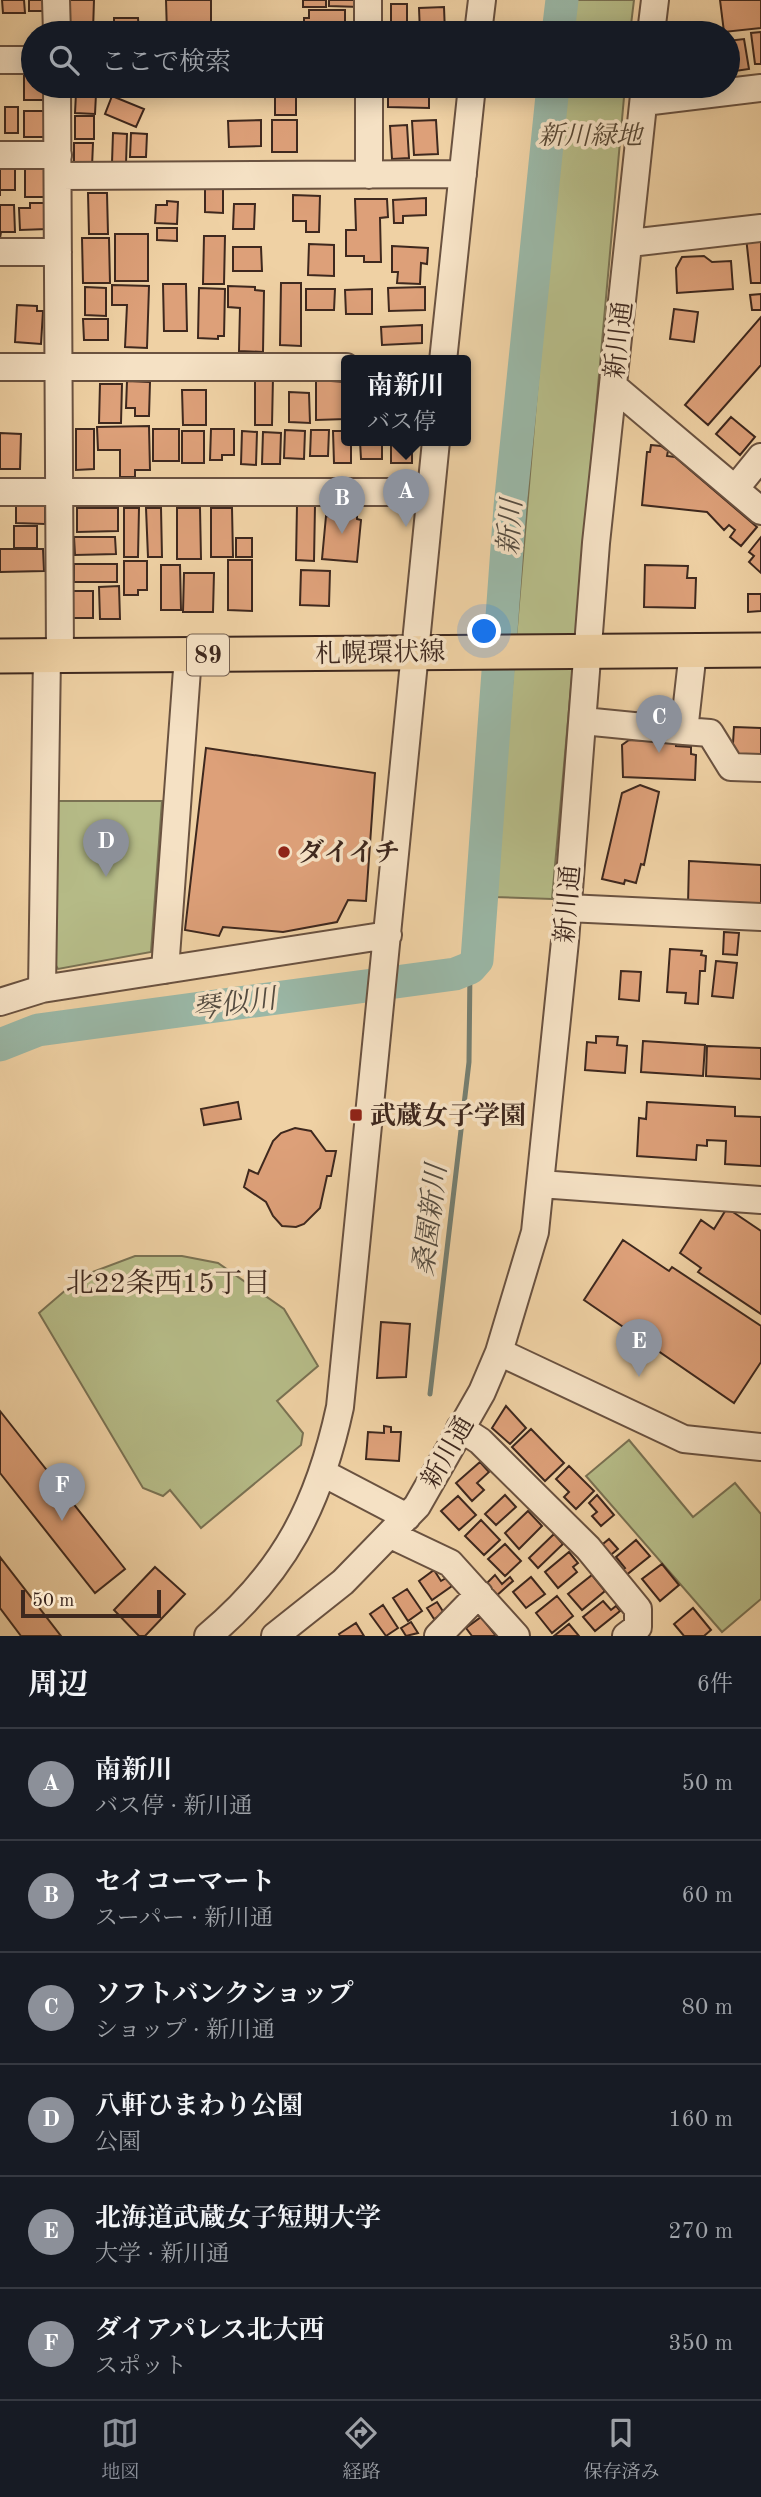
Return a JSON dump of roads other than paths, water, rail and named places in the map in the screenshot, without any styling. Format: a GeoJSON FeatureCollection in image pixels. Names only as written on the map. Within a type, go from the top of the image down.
{"type":"FeatureCollection","features":[{"type":"Feature","properties":{"kind":"main road","name":"札幌環状線"},"geometry":{"type":"LineString","coordinates":[[0,656],[761,650]]}},
{"type":"Feature","properties":{"kind":"street"},"geometry":{"type":"LineString","coordinates":[[57,0],[57,21]]}},
{"type":"Feature","properties":{"kind":"street"},"geometry":{"type":"LineString","coordinates":[[368,0],[368,21]]}},
{"type":"Feature","properties":{"kind":"street"},"geometry":{"type":"LineString","coordinates":[[479,21],[482,0]]}},
{"type":"Feature","properties":{"kind":"street"},"geometry":{"type":"LineString","coordinates":[[652,21],[655,0]]}},
{"type":"Feature","properties":{"kind":"street"},"geometry":{"type":"LineString","coordinates":[[0,60],[21,60]]}},
{"type":"Feature","properties":{"kind":"street"},"geometry":{"type":"LineString","coordinates":[[740,89],[761,88]]}},
{"type":"Feature","properties":{"kind":"street"},"geometry":{"type":"LineString","coordinates":[[42,989],[59,492],[57,98]]}},
{"type":"Feature","properties":{"kind":"street"},"geometry":{"type":"LineString","coordinates":[[369,98],[369,175]]}},
{"type":"Feature","properties":{"kind":"street"},"geometry":{"type":"LineString","coordinates":[[444,355],[471,98]]}},
{"type":"Feature","properties":{"kind":"street","name":"新川通"},"geometry":{"type":"LineString","coordinates":[[275,1636],[343,1582],[399,1526],[482,1392],[499,1352],[535,1231],[567,908],[596,542],[645,98]]}},
{"type":"Feature","properties":{"kind":"street"},"geometry":{"type":"LineString","coordinates":[[0,155],[58,165],[369,175],[463,174]]}},
{"type":"Feature","properties":{"kind":"street"},"geometry":{"type":"LineString","coordinates":[[629,243],[761,228]]}},
{"type":"Feature","properties":{"kind":"street"},"geometry":{"type":"LineString","coordinates":[[0,252],[58,252]]}},
{"type":"Feature","properties":{"kind":"street"},"geometry":{"type":"LineString","coordinates":[[0,366],[341,367]]}},
{"type":"Feature","properties":{"kind":"street"},"geometry":{"type":"LineString","coordinates":[[613,386],[761,511]]}},
{"type":"Feature","properties":{"kind":"street"},"geometry":{"type":"LineString","coordinates":[[208,1636],[268,1578],[294,1540],[323,1473],[340,1407],[436,446]]}},
{"type":"Feature","properties":{"kind":"street"},"geometry":{"type":"LineString","coordinates":[[735,489],[761,457]]}},
{"type":"Feature","properties":{"kind":"street"},"geometry":{"type":"LineString","coordinates":[[0,492],[431,492]]}},
{"type":"Feature","properties":{"kind":"street"},"geometry":{"type":"LineString","coordinates":[[684,731],[693,651]]}},
{"type":"Feature","properties":{"kind":"street"},"geometry":{"type":"LineString","coordinates":[[164,970],[188,656]]}},
{"type":"Feature","properties":{"kind":"street"},"geometry":{"type":"LineString","coordinates":[[583,722],[710,733],[731,767],[761,768]]}},
{"type":"Feature","properties":{"kind":"street"},"geometry":{"type":"LineString","coordinates":[[567,908],[761,917]]}},
{"type":"Feature","properties":{"kind":"street"},"geometry":{"type":"LineString","coordinates":[[0,1002],[42,989],[387,940]]}},
{"type":"Feature","properties":{"kind":"street"},"geometry":{"type":"LineString","coordinates":[[540,1184],[761,1200]]}},
{"type":"Feature","properties":{"kind":"street"},"geometry":{"type":"LineString","coordinates":[[499,1352],[684,1439],[761,1447]]}},
{"type":"Feature","properties":{"kind":"street"},"geometry":{"type":"LineString","coordinates":[[460,1429],[480,1441],[588,1548],[638,1609],[638,1627],[626,1636]]}},
{"type":"Feature","properties":{"kind":"street"},"geometry":{"type":"LineString","coordinates":[[323,1473],[450,1563],[516,1636]]}},
{"type":"Feature","properties":{"kind":"street"},"geometry":{"type":"LineString","coordinates":[[438,1636],[480,1594]]}},
{"type":"Feature","properties":{"kind":"waterway","name":"新川"},"geometry":{"type":"LineString","coordinates":[[559,21],[562,0]]}},
{"type":"Feature","properties":{"kind":"waterway","name":"新川"},"geometry":{"type":"LineString","coordinates":[[0,1045],[38,1030],[455,974],[470,968],[477,960],[510,507],[552,98]]}},
{"type":"Feature","properties":{"kind":"waterway","name":"桑園新川"},"geometry":{"type":"LineString","coordinates":[[430,1394],[469,1062],[470,968]]}},
{"type":"Feature","properties":{"kind":"place","name":"南新川"},"geometry":{"type":"Point","coordinates":[406,527]}},
{"type":"Feature","properties":{"kind":"place","name":"セイコーマート"},"geometry":{"type":"Point","coordinates":[342,534]}},
{"type":"Feature","properties":{"kind":"place","name":"ソフトバンクショップ"},"geometry":{"type":"Point","coordinates":[659,753]}},
{"type":"Feature","properties":{"kind":"place","name":"ダイイチ"},"geometry":{"type":"Point","coordinates":[284,852]}},
{"type":"Feature","properties":{"kind":"place","name":"八軒ひまわり公園"},"geometry":{"type":"Point","coordinates":[106,877]}},
{"type":"Feature","properties":{"kind":"place","name":"武蔵女子学園"},"geometry":{"type":"Point","coordinates":[356,1115]}},
{"type":"Feature","properties":{"kind":"place","name":"北海道武蔵女子短期大学"},"geometry":{"type":"Point","coordinates":[639,1377]}},
{"type":"Feature","properties":{"kind":"place","name":"ダイアパレス北大西"},"geometry":{"type":"Point","coordinates":[62,1521]}},
{"type":"Feature","properties":{"kind":"district","name":"北22条西15丁目"},"geometry":{"type":"Point","coordinates":[168,1282]}},
{"type":"Feature","properties":{"kind":"park label","name":"新川緑地"},"geometry":{"type":"Point","coordinates":[590,135]}},
{"type":"Feature","properties":{"kind":"water label","name":"琴似川"},"geometry":{"type":"Point","coordinates":[234,1003]}}]}
